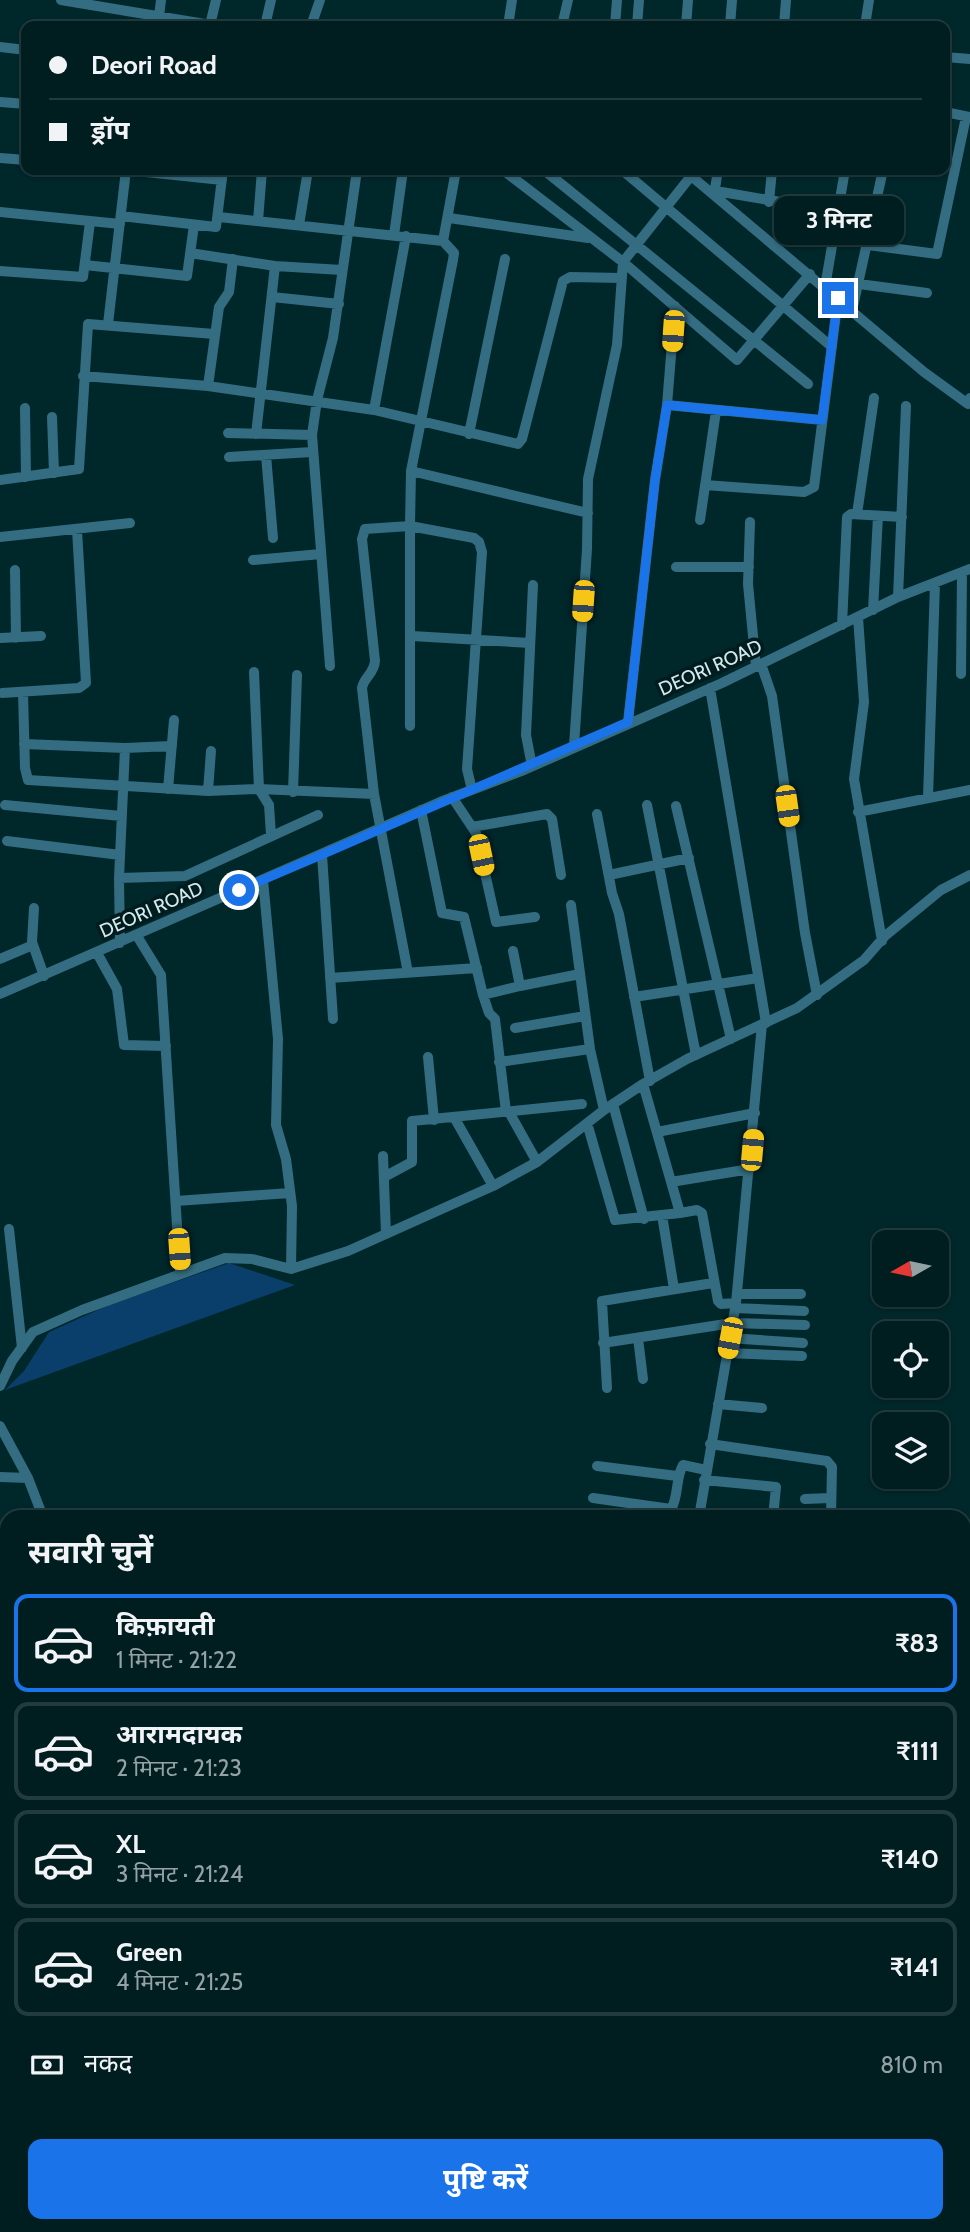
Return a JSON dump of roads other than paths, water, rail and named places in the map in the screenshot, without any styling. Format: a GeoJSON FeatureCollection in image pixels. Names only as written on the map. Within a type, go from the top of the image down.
{"type":"FeatureCollection","features":[{"type":"Feature","properties":{"kind":"street"},"geometry":{"type":"LineString","coordinates":[[61,0],[186,21]]}},
{"type":"Feature","properties":{"kind":"street"},"geometry":{"type":"LineString","coordinates":[[159,16],[161,0]]}},
{"type":"Feature","properties":{"kind":"street"},"geometry":{"type":"LineString","coordinates":[[214,21],[216,0]]}},
{"type":"Feature","properties":{"kind":"street"},"geometry":{"type":"LineString","coordinates":[[266,21],[271,0]]}},
{"type":"Feature","properties":{"kind":"street"},"geometry":{"type":"LineString","coordinates":[[313,21],[320,0]]}},
{"type":"Feature","properties":{"kind":"street"},"geometry":{"type":"LineString","coordinates":[[509,21],[512,0]]}},
{"type":"Feature","properties":{"kind":"street"},"geometry":{"type":"LineString","coordinates":[[563,21],[568,0]]}},
{"type":"Feature","properties":{"kind":"street"},"geometry":{"type":"LineString","coordinates":[[615,21],[617,0]]}},
{"type":"Feature","properties":{"kind":"street"},"geometry":{"type":"LineString","coordinates":[[637,21],[639,0]]}},
{"type":"Feature","properties":{"kind":"street"},"geometry":{"type":"LineString","coordinates":[[686,21],[688,0]]}},
{"type":"Feature","properties":{"kind":"street"},"geometry":{"type":"LineString","coordinates":[[730,21],[732,0]]}},
{"type":"Feature","properties":{"kind":"street"},"geometry":{"type":"LineString","coordinates":[[784,21],[786,0]]}},
{"type":"Feature","properties":{"kind":"street"},"geometry":{"type":"LineString","coordinates":[[867,21],[869,0]]}},
{"type":"Feature","properties":{"kind":"street"},"geometry":{"type":"LineString","coordinates":[[131,21],[132,13]]}},
{"type":"Feature","properties":{"kind":"street"},"geometry":{"type":"LineString","coordinates":[[0,47],[21,49]]}},
{"type":"Feature","properties":{"kind":"street"},"geometry":{"type":"LineString","coordinates":[[950,58],[970,60]]}},
{"type":"Feature","properties":{"kind":"street"},"geometry":{"type":"LineString","coordinates":[[0,102],[21,104]]}},
{"type":"Feature","properties":{"kind":"street"},"geometry":{"type":"LineString","coordinates":[[868,245],[937,254],[968,117],[950,113]]}},
{"type":"Feature","properties":{"kind":"street"},"geometry":{"type":"LineString","coordinates":[[0,158],[21,160]]}},
{"type":"Feature","properties":{"kind":"street"},"geometry":{"type":"LineString","coordinates":[[108,324],[125,175]]}},
{"type":"Feature","properties":{"kind":"street"},"geometry":{"type":"LineString","coordinates":[[0,212],[90,222],[120,220],[216,227],[222,175]]}},
{"type":"Feature","properties":{"kind":"street"},"geometry":{"type":"LineString","coordinates":[[258,221],[262,175]]}},
{"type":"Feature","properties":{"kind":"street"},"geometry":{"type":"LineString","coordinates":[[299,225],[307,175]]}},
{"type":"Feature","properties":{"kind":"street"},"geometry":{"type":"LineString","coordinates":[[330,666],[312,435],[317,400],[339,304],[356,175]]}},
{"type":"Feature","properties":{"kind":"street"},"geometry":{"type":"LineString","coordinates":[[394,235],[402,175]]}},
{"type":"Feature","properties":{"kind":"street"},"geometry":{"type":"LineString","coordinates":[[443,241],[455,175]]}},
{"type":"Feature","properties":{"kind":"street"},"geometry":{"type":"LineString","coordinates":[[509,175],[623,262],[737,360],[810,274]]}},
{"type":"Feature","properties":{"kind":"street"},"geometry":{"type":"LineString","coordinates":[[550,175],[808,384]]}},
{"type":"Feature","properties":{"kind":"street"},"geometry":{"type":"LineString","coordinates":[[628,175],[832,347]]}},
{"type":"Feature","properties":{"kind":"street"},"geometry":{"type":"LineString","coordinates":[[574,746],[588,513],[587,479],[611,379],[623,262],[687,175]]}},
{"type":"Feature","properties":{"kind":"street"},"geometry":{"type":"LineString","coordinates":[[691,175],[957,399],[968,404],[970,398]]}},
{"type":"Feature","properties":{"kind":"street"},"geometry":{"type":"LineString","coordinates":[[715,193],[717,175]]}},
{"type":"Feature","properties":{"kind":"street"},"geometry":{"type":"LineString","coordinates":[[769,202],[772,175]]}},
{"type":"Feature","properties":{"kind":"street"},"geometry":{"type":"LineString","coordinates":[[825,287],[844,175]]}},
{"type":"Feature","properties":{"kind":"street"},"geometry":{"type":"LineString","coordinates":[[852,311],[882,175]]}},
{"type":"Feature","properties":{"kind":"street"},"geometry":{"type":"LineString","coordinates":[[715,193],[874,218]]}},
{"type":"Feature","properties":{"kind":"street"},"geometry":{"type":"LineString","coordinates":[[219,217],[443,241],[453,253],[411,471],[410,726]]}},
{"type":"Feature","properties":{"kind":"street"},"geometry":{"type":"LineString","coordinates":[[449,218],[591,239]]}},
{"type":"Feature","properties":{"kind":"street"},"geometry":{"type":"LineString","coordinates":[[0,271],[80,278],[84,275],[90,222]]}},
{"type":"Feature","properties":{"kind":"street"},"geometry":{"type":"LineString","coordinates":[[85,265],[187,276],[194,225]]}},
{"type":"Feature","properties":{"kind":"street"},"geometry":{"type":"LineString","coordinates":[[374,410],[406,236]]}},
{"type":"Feature","properties":{"kind":"street"},"geometry":{"type":"LineString","coordinates":[[190,253],[275,266],[342,270]]}},
{"type":"Feature","properties":{"kind":"street"},"geometry":{"type":"LineString","coordinates":[[208,386],[219,307],[229,292],[233,259]]}},
{"type":"Feature","properties":{"kind":"street"},"geometry":{"type":"LineString","coordinates":[[470,434],[505,259]]}},
{"type":"Feature","properties":{"kind":"street"},"geometry":{"type":"LineString","coordinates":[[256,434],[275,266]]}},
{"type":"Feature","properties":{"kind":"street"},"geometry":{"type":"LineString","coordinates":[[83,376],[208,386],[317,400],[520,443],[563,281],[570,277],[622,278]]}},
{"type":"Feature","properties":{"kind":"street"},"geometry":{"type":"LineString","coordinates":[[859,284],[927,293]]}},
{"type":"Feature","properties":{"kind":"street"},"geometry":{"type":"LineString","coordinates":[[272,297],[339,304]]}},
{"type":"Feature","properties":{"kind":"street"},"geometry":{"type":"LineString","coordinates":[[705,485],[804,492],[812,489],[838,298]]}},
{"type":"Feature","properties":{"kind":"street"},"geometry":{"type":"LineString","coordinates":[[628,722],[655,480],[667,405],[675,306]]}},
{"type":"Feature","properties":{"kind":"street"},"geometry":{"type":"LineString","coordinates":[[0,480],[54,474],[80,467],[86,327],[92,322],[214,334]]}},
{"type":"Feature","properties":{"kind":"street"},"geometry":{"type":"LineString","coordinates":[[857,514],[874,398]]}},
{"type":"Feature","properties":{"kind":"street"},"geometry":{"type":"LineString","coordinates":[[667,405],[822,420]]}},
{"type":"Feature","properties":{"kind":"street"},"geometry":{"type":"LineString","coordinates":[[898,597],[906,405]]}},
{"type":"Feature","properties":{"kind":"street"},"geometry":{"type":"LineString","coordinates":[[25,408],[26,477]]}},
{"type":"Feature","properties":{"kind":"street"},"geometry":{"type":"LineString","coordinates":[[700,520],[716,411]]}},
{"type":"Feature","properties":{"kind":"street"},"geometry":{"type":"LineString","coordinates":[[51,417],[54,474]]}},
{"type":"Feature","properties":{"kind":"street"},"geometry":{"type":"LineString","coordinates":[[228,433],[312,435]]}},
{"type":"Feature","properties":{"kind":"street"},"geometry":{"type":"LineString","coordinates":[[229,457],[312,452]]}},
{"type":"Feature","properties":{"kind":"street"},"geometry":{"type":"LineString","coordinates":[[266,455],[273,538]]}},
{"type":"Feature","properties":{"kind":"street"},"geometry":{"type":"LineString","coordinates":[[411,471],[588,513]]}},
{"type":"Feature","properties":{"kind":"street"},"geometry":{"type":"LineString","coordinates":[[842,625],[846,518],[857,514],[902,517]]}},
{"type":"Feature","properties":{"kind":"street"},"geometry":{"type":"LineString","coordinates":[[873,610],[878,516]]}},
{"type":"Feature","properties":{"kind":"street"},"geometry":{"type":"LineString","coordinates":[[750,522],[749,567],[759,665],[772,696],[804,933],[817,995]]}},
{"type":"Feature","properties":{"kind":"street"},"geometry":{"type":"LineString","coordinates":[[0,537],[130,523]]}},
{"type":"Feature","properties":{"kind":"street"},"geometry":{"type":"LineString","coordinates":[[408,973],[374,794],[362,688],[372,675],[375,661],[362,539],[365,529],[410,526],[479,542],[482,552],[467,769],[472,790]]}},
{"type":"Feature","properties":{"kind":"street"},"geometry":{"type":"LineString","coordinates":[[2,693],[79,688],[86,683],[77,530]]}},
{"type":"Feature","properties":{"kind":"street"},"geometry":{"type":"LineString","coordinates":[[253,560],[321,554]]}},
{"type":"Feature","properties":{"kind":"street"},"geometry":{"type":"LineString","coordinates":[[676,567],[749,567]]}},
{"type":"Feature","properties":{"kind":"street"},"geometry":{"type":"LineString","coordinates":[[15,570],[16,638]]}},
{"type":"Feature","properties":{"kind":"street"},"geometry":{"type":"LineString","coordinates":[[961,674],[966,570]]}},
{"type":"Feature","properties":{"kind":"street","name":"DEORI ROAD"},"geometry":{"type":"LineString","coordinates":[[0,994],[421,810],[532,766],[710,688],[898,597],[966,570]]}},
{"type":"Feature","properties":{"kind":"street"},"geometry":{"type":"LineString","coordinates":[[928,798],[935,583]]}},
{"type":"Feature","properties":{"kind":"street"},"geometry":{"type":"LineString","coordinates":[[532,766],[526,735],[533,585]]}},
{"type":"Feature","properties":{"kind":"street"},"geometry":{"type":"LineString","coordinates":[[858,617],[864,702],[861,736],[854,764],[858,812],[882,940]]}},
{"type":"Feature","properties":{"kind":"street"},"geometry":{"type":"LineString","coordinates":[[0,638],[41,636]]}},
{"type":"Feature","properties":{"kind":"street"},"geometry":{"type":"LineString","coordinates":[[412,636],[530,643]]}},
{"type":"Feature","properties":{"kind":"street"},"geometry":{"type":"LineString","coordinates":[[254,672],[259,789],[269,805],[271,835]]}},
{"type":"Feature","properties":{"kind":"street"},"geometry":{"type":"LineString","coordinates":[[293,793],[297,675]]}},
{"type":"Feature","properties":{"kind":"street"},"geometry":{"type":"LineString","coordinates":[[700,1510],[736,1301],[764,1023],[710,688]]}},
{"type":"Feature","properties":{"kind":"street"},"geometry":{"type":"LineString","coordinates":[[23,692],[25,775],[28,780],[208,791],[259,789],[293,793],[374,794]]}},
{"type":"Feature","properties":{"kind":"street"},"geometry":{"type":"LineString","coordinates":[[168,789],[174,720]]}},
{"type":"Feature","properties":{"kind":"street"},"geometry":{"type":"LineString","coordinates":[[24,744],[172,747]]}},
{"type":"Feature","properties":{"kind":"street"},"geometry":{"type":"LineString","coordinates":[[120,943],[119,878],[125,748]]}},
{"type":"Feature","properties":{"kind":"street"},"geometry":{"type":"LineString","coordinates":[[208,791],[211,751]]}},
{"type":"Feature","properties":{"kind":"street"},"geometry":{"type":"LineString","coordinates":[[858,812],[970,790]]}},
{"type":"Feature","properties":{"kind":"street"},"geometry":{"type":"LineString","coordinates":[[452,797],[476,833],[496,922],[535,917]]}},
{"type":"Feature","properties":{"kind":"street"},"geometry":{"type":"LineString","coordinates":[[5,805],[121,816]]}},
{"type":"Feature","properties":{"kind":"street"},"geometry":{"type":"LineString","coordinates":[[647,805],[696,1055]]}},
{"type":"Feature","properties":{"kind":"street"},"geometry":{"type":"LineString","coordinates":[[676,806],[731,1038]]}},
{"type":"Feature","properties":{"kind":"street"},"geometry":{"type":"LineString","coordinates":[[421,810],[442,914],[464,917],[483,995],[489,1013],[495,1019],[508,1112],[537,1162]]}},
{"type":"Feature","properties":{"kind":"street"},"geometry":{"type":"LineString","coordinates":[[472,827],[547,814],[552,819],[561,876]]}},
{"type":"Feature","properties":{"kind":"street"},"geometry":{"type":"LineString","coordinates":[[597,814],[608,874],[620,914],[656,1132],[680,1213]]}},
{"type":"Feature","properties":{"kind":"street"},"geometry":{"type":"LineString","coordinates":[[119,878],[185,876],[318,816]]}},
{"type":"Feature","properties":{"kind":"street"},"geometry":{"type":"LineString","coordinates":[[6,841],[120,855]]}},
{"type":"Feature","properties":{"kind":"street"},"geometry":{"type":"LineString","coordinates":[[322,855],[333,1019]]}},
{"type":"Feature","properties":{"kind":"street"},"geometry":{"type":"LineString","coordinates":[[608,874],[689,858]]}},
{"type":"Feature","properties":{"kind":"street"},"geometry":{"type":"LineString","coordinates":[[0,1386],[33,1332],[82,1310],[180,1273],[238,1257],[292,1269],[348,1251],[493,1186],[537,1162],[608,1107],[646,1082],[817,995],[864,960],[882,940],[942,890],[970,875]]}},
{"type":"Feature","properties":{"kind":"street"},"geometry":{"type":"LineString","coordinates":[[262,880],[278,1040],[275,1125],[286,1159],[290,1193],[292,1269]]}},
{"type":"Feature","properties":{"kind":"street"},"geometry":{"type":"LineString","coordinates":[[571,905],[590,1049],[643,1219]]}},
{"type":"Feature","properties":{"kind":"street"},"geometry":{"type":"LineString","coordinates":[[34,908],[31,932],[44,976]]}},
{"type":"Feature","properties":{"kind":"street"},"geometry":{"type":"LineString","coordinates":[[137,936],[161,975],[180,1273]]}},
{"type":"Feature","properties":{"kind":"street"},"geometry":{"type":"LineString","coordinates":[[0,959],[33,945]]}},
{"type":"Feature","properties":{"kind":"street"},"geometry":{"type":"LineString","coordinates":[[513,951],[520,986]]}},
{"type":"Feature","properties":{"kind":"street"},"geometry":{"type":"LineString","coordinates":[[97,953],[117,989],[124,1045],[166,1046]]}},
{"type":"Feature","properties":{"kind":"street"},"geometry":{"type":"LineString","coordinates":[[330,978],[477,968]]}},
{"type":"Feature","properties":{"kind":"street"},"geometry":{"type":"LineString","coordinates":[[483,995],[580,974]]}},
{"type":"Feature","properties":{"kind":"street"},"geometry":{"type":"LineString","coordinates":[[635,997],[684,992],[758,978]]}},
{"type":"Feature","properties":{"kind":"street"},"geometry":{"type":"LineString","coordinates":[[516,1028],[585,1016]]}},
{"type":"Feature","properties":{"kind":"street"},"geometry":{"type":"LineString","coordinates":[[499,1062],[590,1049]]}},
{"type":"Feature","properties":{"kind":"street"},"geometry":{"type":"LineString","coordinates":[[428,1057],[434,1120]]}},
{"type":"Feature","properties":{"kind":"street"},"geometry":{"type":"LineString","coordinates":[[384,1177],[412,1162],[410,1122],[582,1104]]}},
{"type":"Feature","properties":{"kind":"street"},"geometry":{"type":"LineString","coordinates":[[656,1132],[755,1113]]}},
{"type":"Feature","properties":{"kind":"street"},"geometry":{"type":"LineString","coordinates":[[454,1117],[493,1186]]}},
{"type":"Feature","properties":{"kind":"street"},"geometry":{"type":"LineString","coordinates":[[587,1123],[612,1217],[620,1222],[697,1210],[702,1213],[713,1283],[720,1303],[801,1294]]}},
{"type":"Feature","properties":{"kind":"street"},"geometry":{"type":"LineString","coordinates":[[383,1156],[386,1234]]}},
{"type":"Feature","properties":{"kind":"street"},"geometry":{"type":"LineString","coordinates":[[671,1182],[750,1169]]}},
{"type":"Feature","properties":{"kind":"street"},"geometry":{"type":"LineString","coordinates":[[176,1201],[290,1193]]}},
{"type":"Feature","properties":{"kind":"street"},"geometry":{"type":"LineString","coordinates":[[662,1215],[674,1289]]}},
{"type":"Feature","properties":{"kind":"street"},"geometry":{"type":"LineString","coordinates":[[9,1229],[22,1348]]}},
{"type":"Feature","properties":{"kind":"street"},"geometry":{"type":"LineString","coordinates":[[607,1388],[602,1301],[713,1283]]}},
{"type":"Feature","properties":{"kind":"street"},"geometry":{"type":"LineString","coordinates":[[736,1301],[804,1311]]}},
{"type":"Feature","properties":{"kind":"street"},"geometry":{"type":"LineString","coordinates":[[603,1343],[732,1323],[805,1325]]}},
{"type":"Feature","properties":{"kind":"street"},"geometry":{"type":"LineString","coordinates":[[638,1338],[643,1379]]}},
{"type":"Feature","properties":{"kind":"street"},"geometry":{"type":"LineString","coordinates":[[730,1338],[803,1343]]}},
{"type":"Feature","properties":{"kind":"street"},"geometry":{"type":"LineString","coordinates":[[727,1353],[802,1356]]}},
{"type":"Feature","properties":{"kind":"street"},"geometry":{"type":"LineString","coordinates":[[718,1404],[762,1408]]}},
{"type":"Feature","properties":{"kind":"street"},"geometry":{"type":"LineString","coordinates":[[0,1426],[28,1478],[40,1510]]}},
{"type":"Feature","properties":{"kind":"street"},"geometry":{"type":"LineString","coordinates":[[710,1444],[827,1461],[832,1467],[831,1510]]}},
{"type":"Feature","properties":{"kind":"street"},"geometry":{"type":"LineString","coordinates":[[593,1498],[671,1509],[677,1476],[685,1464],[705,1475],[776,1487],[774,1510]]}},
{"type":"Feature","properties":{"kind":"street"},"geometry":{"type":"LineString","coordinates":[[597,1466],[677,1476]]}},
{"type":"Feature","properties":{"kind":"street"},"geometry":{"type":"LineString","coordinates":[[0,1477],[28,1478]]}},
{"type":"Feature","properties":{"kind":"street"},"geometry":{"type":"LineString","coordinates":[[805,1499],[831,1498]]}},
{"type":"Feature","properties":{"kind":"water"},"geometry":{"type":"Polygon","coordinates":[[[229,1263],[295,1285],[5,1390],[24,1371],[49,1332],[109,1305],[229,1263]]]}}]}
